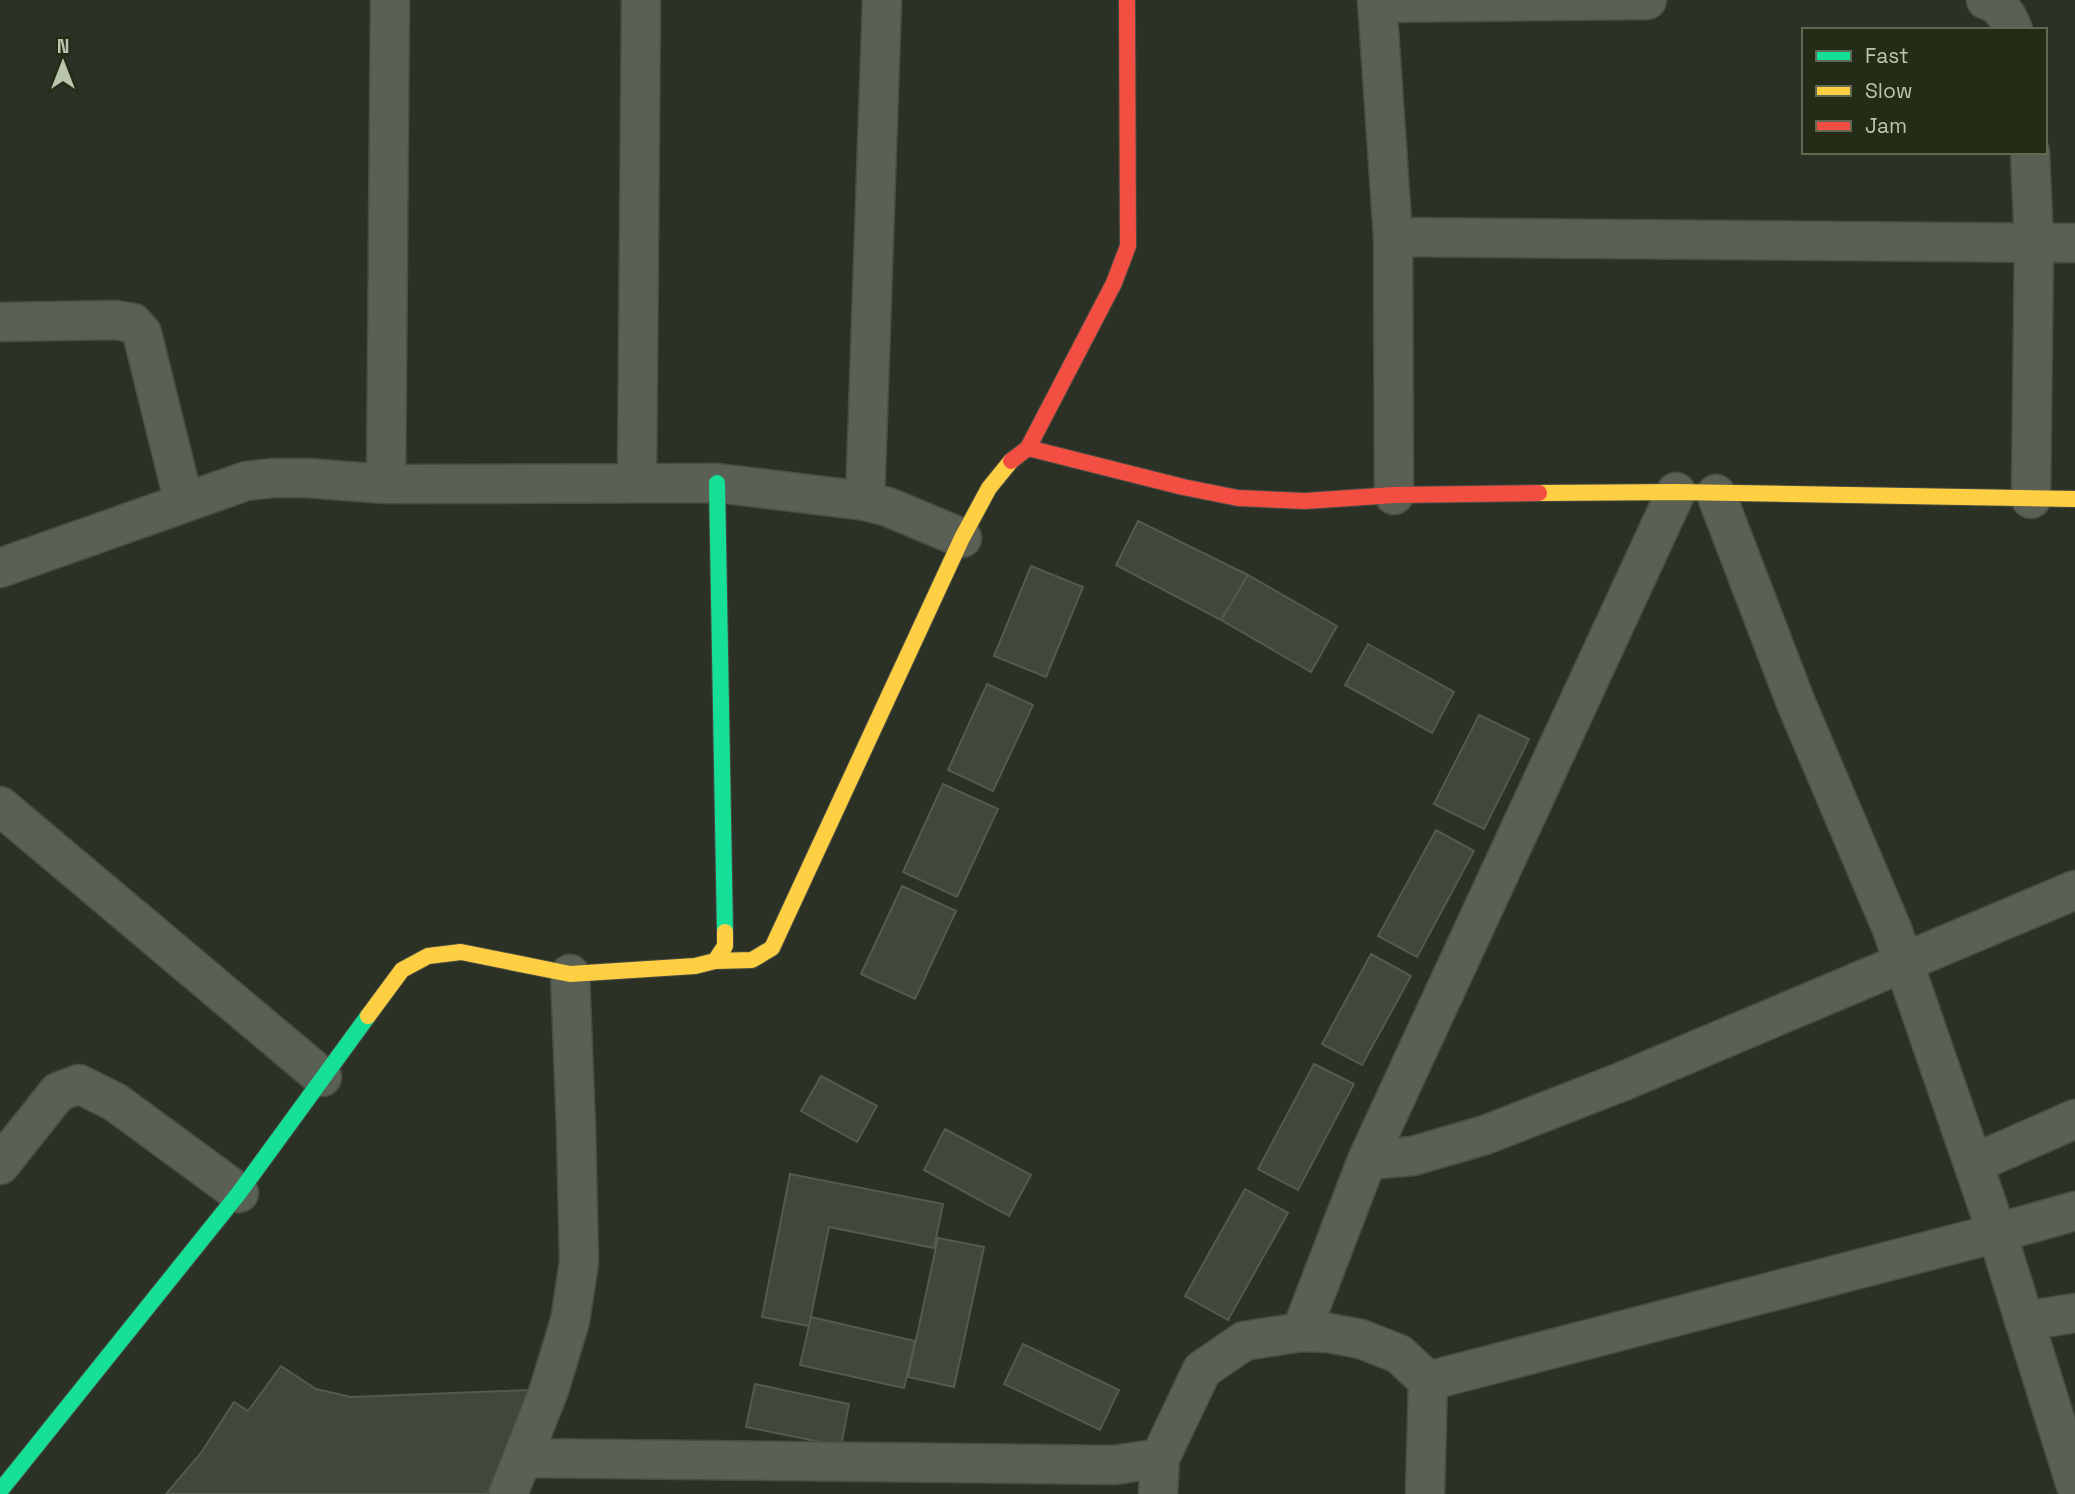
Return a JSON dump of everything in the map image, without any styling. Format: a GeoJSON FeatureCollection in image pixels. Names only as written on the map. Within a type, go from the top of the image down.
{"type":"FeatureCollection","features":[{"type":"Feature","properties":{"kind":"street"},"geometry":{"type":"LineString","coordinates":[[386,484],[390,0]]}},
{"type":"Feature","properties":{"kind":"street"},"geometry":{"type":"LineString","coordinates":[[637,481],[641,0]]}},
{"type":"Feature","properties":{"kind":"street"},"geometry":{"type":"LineString","coordinates":[[865,501],[882,0]]}},
{"type":"Feature","properties":{"kind":"street"},"geometry":{"type":"LineString","coordinates":[[0,1491],[239,1193],[402,970],[428,956],[461,952],[570,974],[695,966],[715,961],[751,962],[765,956],[772,948],[962,538],[993,479],[1013,457],[1028,448],[1114,283],[1128,246],[1128,0]]}},
{"type":"Feature","properties":{"kind":"street"},"geometry":{"type":"LineString","coordinates":[[1394,495],[1392,237],[1377,1],[1647,0]]}},
{"type":"Feature","properties":{"kind":"street"},"geometry":{"type":"LineString","coordinates":[[2030,154],[2035,243],[2031,499]]}},
{"type":"Feature","properties":{"kind":"street"},"geometry":{"type":"LineString","coordinates":[[1392,237],[2075,243]]}},
{"type":"Feature","properties":{"kind":"street"},"geometry":{"type":"LineString","coordinates":[[0,322],[115,320],[133,323],[142,333],[184,503]]}},
{"type":"Feature","properties":{"kind":"street"},"geometry":{"type":"LineString","coordinates":[[1028,448],[1238,498],[1305,500],[1394,495],[1676,492],[2075,499]]}},
{"type":"Feature","properties":{"kind":"street"},"geometry":{"type":"LineString","coordinates":[[0,568],[246,481],[273,478],[386,484],[637,481],[717,483],[865,501],[898,511],[962,538]]}},
{"type":"Feature","properties":{"kind":"street"},"geometry":{"type":"LineString","coordinates":[[715,961],[725,946],[717,483]]}},
{"type":"Feature","properties":{"kind":"street"},"geometry":{"type":"LineString","coordinates":[[1301,1332],[1367,1160],[1676,492]]}},
{"type":"Feature","properties":{"kind":"street"},"geometry":{"type":"LineString","coordinates":[[1716,494],[1796,703],[1892,929],[1997,1233],[2075,1483]]}},
{"type":"Feature","properties":{"kind":"street"},"geometry":{"type":"LineString","coordinates":[[0,806],[322,1077]]}},
{"type":"Feature","properties":{"kind":"street"},"geometry":{"type":"LineString","coordinates":[[1367,1160],[1413,1156],[1485,1135],[1621,1082],[2075,890]]}},
{"type":"Feature","properties":{"kind":"street"},"geometry":{"type":"LineString","coordinates":[[508,1494],[549,1390],[570,1321],[579,1262],[570,974]]}},
{"type":"Feature","properties":{"kind":"street"},"geometry":{"type":"LineString","coordinates":[[0,1164],[58,1092],[79,1084],[115,1102],[239,1193]]}},
{"type":"Feature","properties":{"kind":"street"},"geometry":{"type":"LineString","coordinates":[[1973,1164],[2075,1119]]}},
{"type":"Feature","properties":{"kind":"street"},"geometry":{"type":"LineString","coordinates":[[1429,1381],[2075,1211]]}},
{"type":"Feature","properties":{"kind":"street"},"geometry":{"type":"LineString","coordinates":[[2024,1321],[2075,1313]]}},
{"type":"Feature","properties":{"kind":"street"},"geometry":{"type":"LineString","coordinates":[[523,1458],[1115,1465],[1159,1476],[1202,1370],[1244,1341],[1301,1332],[1329,1333],[1361,1339],[1399,1354],[1429,1381]]}},
{"type":"Feature","properties":{"kind":"street"},"geometry":{"type":"LineString","coordinates":[[1425,1494],[1429,1381]]}},
{"type":"Feature","properties":{"kind":"building"},"geometry":{"type":"Polygon","coordinates":[[[1138,521],[1248,575],[1221,620],[1116,565],[1138,521]]]}},
{"type":"Feature","properties":{"kind":"building"},"geometry":{"type":"Polygon","coordinates":[[[1031,566],[1083,587],[1046,677],[994,656],[1031,566]]]}},
{"type":"Feature","properties":{"kind":"building"},"geometry":{"type":"Polygon","coordinates":[[[1248,575],[1337,626],[1311,672],[1221,620],[1248,575]]]}},
{"type":"Feature","properties":{"kind":"building"},"geometry":{"type":"Polygon","coordinates":[[[1368,644],[1454,692],[1432,733],[1345,685],[1368,644]]]}},
{"type":"Feature","properties":{"kind":"building"},"geometry":{"type":"Polygon","coordinates":[[[987,684],[1033,705],[993,791],[948,770],[987,684]]]}},
{"type":"Feature","properties":{"kind":"building"},"geometry":{"type":"Polygon","coordinates":[[[1479,715],[1529,739],[1484,829],[1434,804],[1479,715]]]}},
{"type":"Feature","properties":{"kind":"building"},"geometry":{"type":"Polygon","coordinates":[[[943,784],[998,809],[957,897],[903,872],[943,784]]]}},
{"type":"Feature","properties":{"kind":"building"},"geometry":{"type":"Polygon","coordinates":[[[1436,830],[1474,851],[1417,957],[1378,936],[1436,830]]]}},
{"type":"Feature","properties":{"kind":"building"},"geometry":{"type":"Polygon","coordinates":[[[902,886],[956,911],[915,999],[861,974],[902,886]]]}},
{"type":"Feature","properties":{"kind":"building"},"geometry":{"type":"Polygon","coordinates":[[[1371,954],[1411,976],[1362,1065],[1322,1044],[1371,954]]]}},
{"type":"Feature","properties":{"kind":"building"},"geometry":{"type":"Polygon","coordinates":[[[1314,1064],[1354,1084],[1298,1190],[1258,1169],[1314,1064]]]}},
{"type":"Feature","properties":{"kind":"building"},"geometry":{"type":"Polygon","coordinates":[[[821,1076],[877,1106],[857,1142],[801,1111],[821,1076]]]}},
{"type":"Feature","properties":{"kind":"building"},"geometry":{"type":"Polygon","coordinates":[[[945,1129],[1031,1175],[1009,1216],[924,1170],[945,1129]]]}},
{"type":"Feature","properties":{"kind":"building"},"geometry":{"type":"Polygon","coordinates":[[[790,1174],[943,1204],[934,1248],[829,1227],[809,1326],[762,1317],[790,1174]]]}},
{"type":"Feature","properties":{"kind":"building"},"geometry":{"type":"Polygon","coordinates":[[[1245,1189],[1288,1213],[1228,1320],[1185,1296],[1245,1189]]]}},
{"type":"Feature","properties":{"kind":"building"},"geometry":{"type":"Polygon","coordinates":[[[938,1238],[984,1247],[954,1387],[908,1377],[938,1238]]]}},
{"type":"Feature","properties":{"kind":"building"},"geometry":{"type":"Polygon","coordinates":[[[811,1317],[915,1341],[904,1388],[800,1365],[811,1317]]]}},
{"type":"Feature","properties":{"kind":"building"},"geometry":{"type":"Polygon","coordinates":[[[1023,1344],[1119,1390],[1100,1430],[1004,1384],[1023,1344]]]}},
{"type":"Feature","properties":{"kind":"building"},"geometry":{"type":"Polygon","coordinates":[[[281,1366],[316,1389],[351,1397],[530,1390],[487,1494],[166,1494],[201,1453],[234,1402],[248,1411],[281,1366]]]}},
{"type":"Feature","properties":{"kind":"building"},"geometry":{"type":"Polygon","coordinates":[[[755,1384],[849,1404],[841,1446],[746,1427],[755,1384]]]}},
{"type":"Feature","properties":{"kind":"traffic: fast"},"geometry":{"type":"LineString","coordinates":[[717,483],[725,932]]}},
{"type":"Feature","properties":{"kind":"traffic: fast"},"geometry":{"type":"LineString","coordinates":[[0,1491],[239,1193],[368,1016]]}},
{"type":"Feature","properties":{"kind":"traffic: slow"},"geometry":{"type":"LineString","coordinates":[[715,961],[752,960],[772,948],[962,538],[989,488],[1011,461]]}},
{"type":"Feature","properties":{"kind":"traffic: slow"},"geometry":{"type":"LineString","coordinates":[[1539,493],[1676,492],[2075,499]]}},
{"type":"Feature","properties":{"kind":"traffic: slow"},"geometry":{"type":"LineString","coordinates":[[368,1016],[402,970],[428,956],[461,952],[570,974],[695,966],[715,961],[725,946],[725,932]]}},
{"type":"Feature","properties":{"kind":"traffic: jam"},"geometry":{"type":"LineString","coordinates":[[1011,461],[1028,448],[1114,283],[1128,246],[1127,0]]}},
{"type":"Feature","properties":{"kind":"traffic: jam"},"geometry":{"type":"LineString","coordinates":[[1028,448],[1238,498],[1305,501],[1394,495],[1539,493]]}}]}
